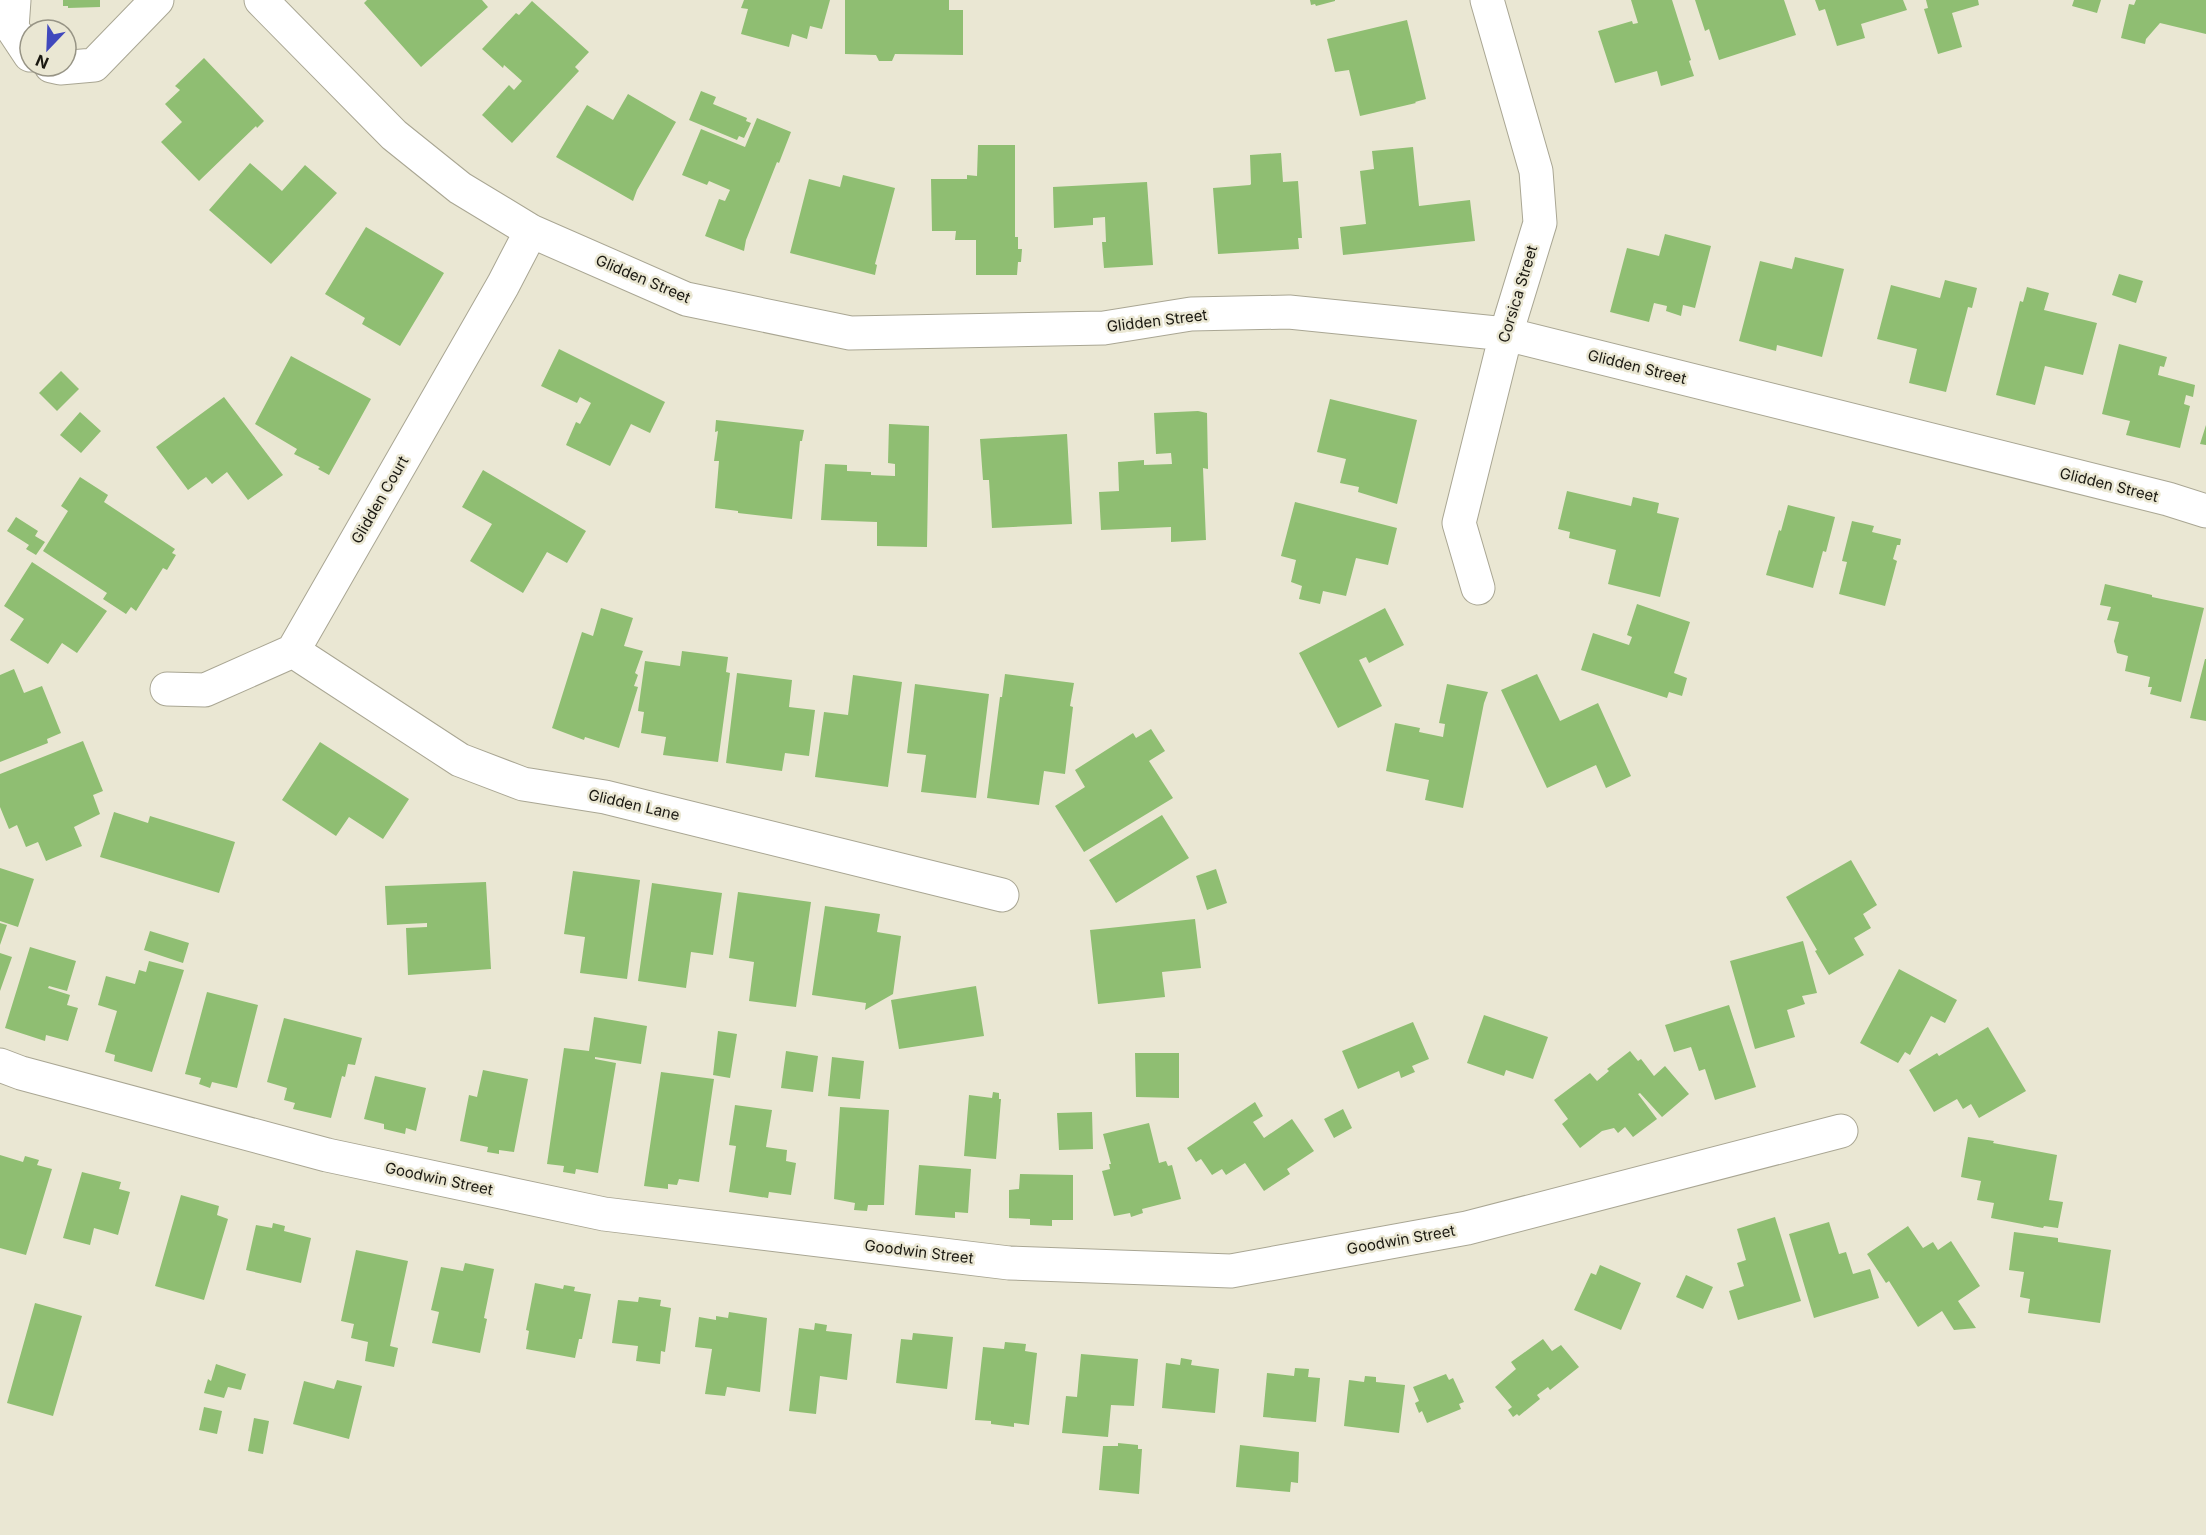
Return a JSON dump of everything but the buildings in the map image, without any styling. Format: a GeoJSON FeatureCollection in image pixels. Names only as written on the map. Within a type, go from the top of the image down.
{"type":"FeatureCollection","features":[{"type":"Feature","properties":{"kind":"street"},"geometry":{"type":"LineString","coordinates":[[14,0],[12,28],[18,37]]}},
{"type":"Feature","properties":{"kind":"street"},"geometry":{"type":"LineString","coordinates":[[78,66],[94,65],[157,0]]}},
{"type":"Feature","properties":{"kind":"street","name":"Glidden Street"},"geometry":{"type":"LineString","coordinates":[[261,0],[394,135],[460,188],[531,231],[686,299],[850,333],[1104,328],[1191,314],[1289,312],[1506,334],[2168,499],[2206,512]]}},
{"type":"Feature","properties":{"kind":"street","name":"Corsica Street"},"geometry":{"type":"LineString","coordinates":[[1478,588],[1459,523],[1506,334],[1540,223],[1536,171],[1487,0]]}},
{"type":"Feature","properties":{"kind":"street","name":"Glidden Court"},"geometry":{"type":"LineString","coordinates":[[293,651],[503,285],[531,231]]}},
{"type":"Feature","properties":{"kind":"street"},"geometry":{"type":"LineString","coordinates":[[167,689],[205,690],[293,651]]}},
{"type":"Feature","properties":{"kind":"street","name":"Glidden Lane"},"geometry":{"type":"LineString","coordinates":[[293,651],[460,760],[523,784],[605,797],[1002,895]]}},
{"type":"Feature","properties":{"kind":"street","name":"Goodwin Street"},"geometry":{"type":"LineString","coordinates":[[0,1065],[21,1073],[327,1155],[604,1215],[1009,1263],[1196,1270],[1231,1271],[1467,1228],[1841,1131]]}}]}
